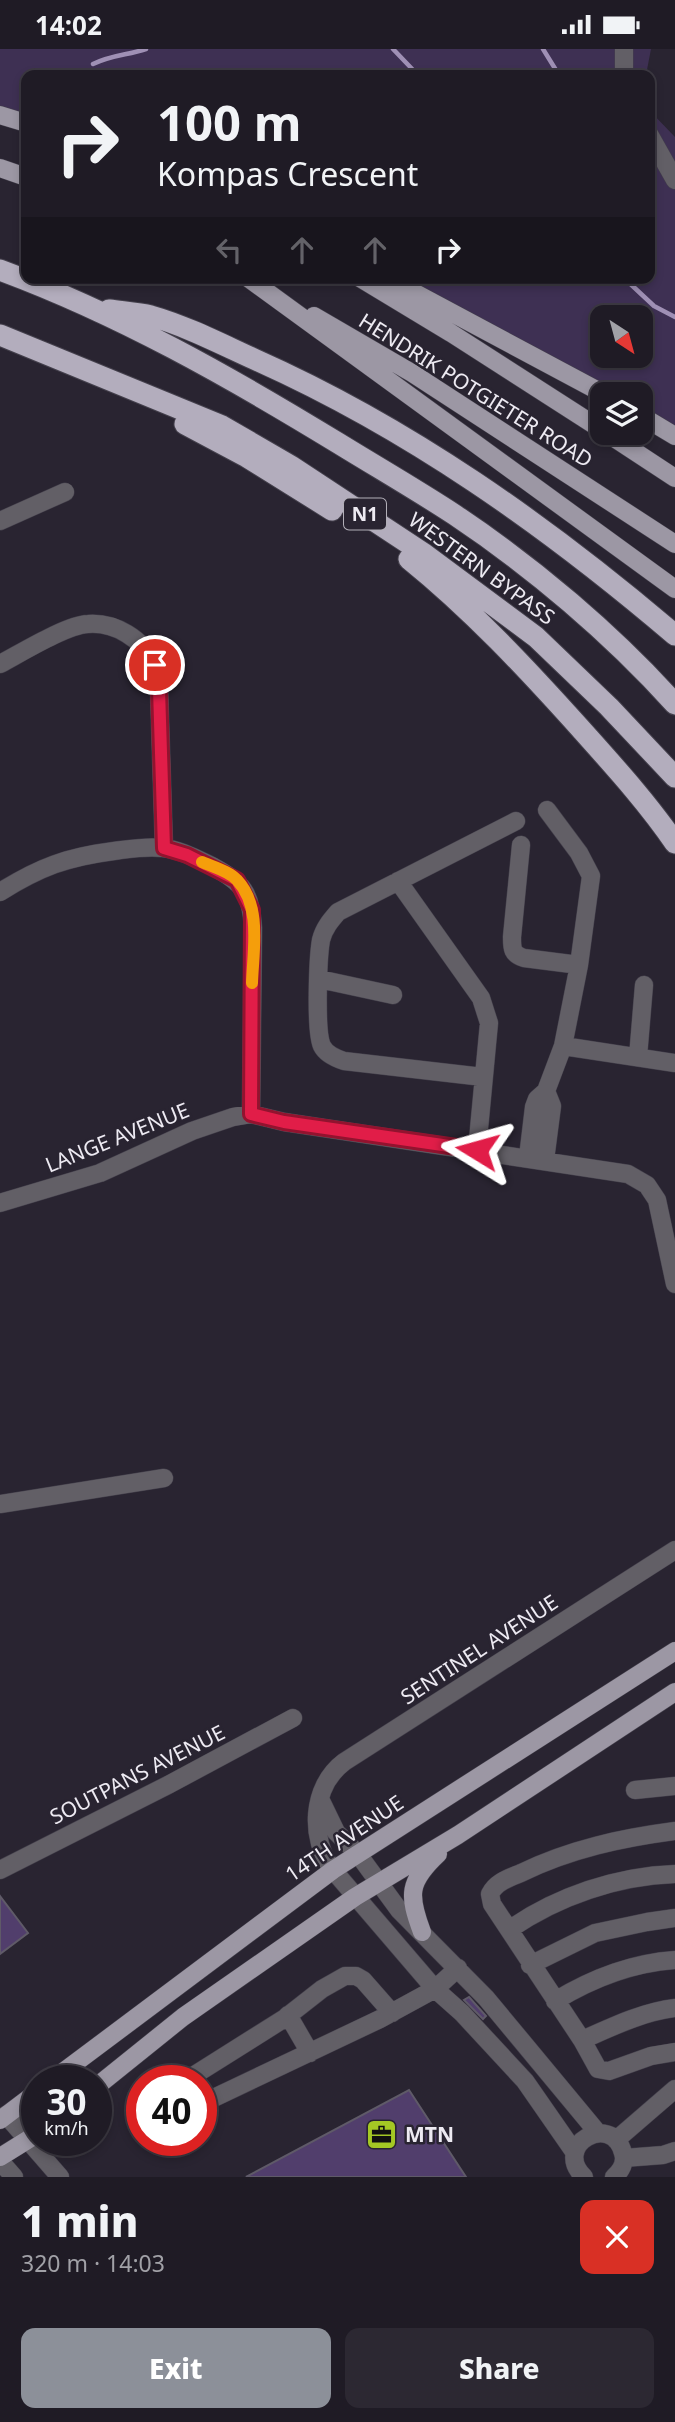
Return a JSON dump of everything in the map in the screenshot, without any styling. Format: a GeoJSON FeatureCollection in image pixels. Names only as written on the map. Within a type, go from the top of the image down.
{"type":"FeatureCollection","features":[{"type":"Feature","properties":{"kind":"highway","name":"WESTERN BYPASS"},"geometry":{"type":"LineString","coordinates":[[0,269],[21,278]]}},
{"type":"Feature","properties":{"kind":"highway","name":"WESTERN BYPASS"},"geometry":{"type":"LineString","coordinates":[[36,284],[93,308],[213,369],[456,515],[523,564],[574,607],[652,678],[675,704]]}},
{"type":"Feature","properties":{"kind":"highway"},"geometry":{"type":"LineString","coordinates":[[93,308],[150,316],[176,325],[291,375],[378,421],[476,483],[566,546],[675,635]]}},
{"type":"Feature","properties":{"kind":"highway","name":"WESTERN BYPASS"},"geometry":{"type":"LineString","coordinates":[[0,335],[222,426],[291,466],[423,553],[536,637],[609,707],[675,777]]}},
{"type":"Feature","properties":{"kind":"highway"},"geometry":{"type":"LineString","coordinates":[[65,361],[247,457],[407,558],[494,634],[624,777],[675,843]]}},
{"type":"Feature","properties":{"kind":"main road"},"geometry":{"type":"LineString","coordinates":[[0,115],[21,121]]}},
{"type":"Feature","properties":{"kind":"main road"},"geometry":{"type":"LineString","coordinates":[[0,168],[21,175]]}},
{"type":"Feature","properties":{"kind":"main road"},"geometry":{"type":"LineString","coordinates":[[256,284],[675,589]]}},
{"type":"Feature","properties":{"kind":"main road","name":"HENDRIK POTGIETER ROAD"},"geometry":{"type":"LineString","coordinates":[[258,284],[412,373],[675,544]]}},
{"type":"Feature","properties":{"kind":"main road","name":"HENDRIK POTGIETER ROAD"},"geometry":{"type":"LineString","coordinates":[[370,284],[590,423]]}},
{"type":"Feature","properties":{"kind":"main road"},"geometry":{"type":"LineString","coordinates":[[398,284],[590,387]]}},
{"type":"Feature","properties":{"kind":"main road"},"geometry":{"type":"LineString","coordinates":[[653,423],[675,436]]}},
{"type":"Feature","properties":{"kind":"main road","name":"HENDRIK POTGIETER ROAD"},"geometry":{"type":"LineString","coordinates":[[624,445],[675,478]]}},
{"type":"Feature","properties":{"kind":"main road","name":"14TH AVENUE"},"geometry":{"type":"LineString","coordinates":[[72,2065],[333,1870],[675,1651]]}},
{"type":"Feature","properties":{"kind":"main road"},"geometry":{"type":"LineString","coordinates":[[112,2074],[183,2017],[355,1897],[458,1835],[675,1692]]}},
{"type":"Feature","properties":{"kind":"main road"},"geometry":{"type":"LineString","coordinates":[[422,1932],[412,1905],[414,1883],[421,1871],[458,1835]]}},
{"type":"Feature","properties":{"kind":"main road"},"geometry":{"type":"LineString","coordinates":[[3,2117],[21,2104]]}},
{"type":"Feature","properties":{"kind":"main road"},"geometry":{"type":"LineString","coordinates":[[0,2159],[21,2145]]}},
{"type":"Feature","properties":{"kind":"street"},"geometry":{"type":"LineString","coordinates":[[624,49],[624,70]]}},
{"type":"Feature","properties":{"kind":"street"},"geometry":{"type":"LineString","coordinates":[[655,145],[675,180]]}},
{"type":"Feature","properties":{"kind":"street"},"geometry":{"type":"LineString","coordinates":[[0,521],[65,492]]}},
{"type":"Feature","properties":{"kind":"street"},"geometry":{"type":"LineString","coordinates":[[0,664],[69,629],[87,624],[118,629],[145,647],[155,665],[159,689],[164,848]]}},
{"type":"Feature","properties":{"kind":"street"},"geometry":{"type":"LineString","coordinates":[[537,1159],[552,1105],[546,1091],[563,1046],[579,965],[591,876],[579,853],[547,810]]}},
{"type":"Feature","properties":{"kind":"street"},"geometry":{"type":"LineString","coordinates":[[483,1077],[344,1061],[327,1053],[320,1037],[321,939],[326,927],[338,912],[516,821]]}},
{"type":"Feature","properties":{"kind":"street"},"geometry":{"type":"LineString","coordinates":[[521,845],[513,951],[524,958],[579,965]]}},
{"type":"Feature","properties":{"kind":"street"},"geometry":{"type":"LineString","coordinates":[[0,892],[23,877],[61,860],[120,850],[164,848],[187,855],[237,880],[252,910],[251,1114],[284,1122],[628,1174],[647,1185],[657,1200],[675,1284]]}},
{"type":"Feature","properties":{"kind":"street"},"geometry":{"type":"LineString","coordinates":[[398,881],[486,1007],[489,1023],[477,1150]]}},
{"type":"Feature","properties":{"kind":"street"},"geometry":{"type":"LineString","coordinates":[[319,979],[393,995]]}},
{"type":"Feature","properties":{"kind":"street"},"geometry":{"type":"LineString","coordinates":[[638,1057],[644,985]]}},
{"type":"Feature","properties":{"kind":"street"},"geometry":{"type":"LineString","coordinates":[[563,1046],[675,1063]]}},
{"type":"Feature","properties":{"kind":"street","name":"LANGE AVENUE"},"geometry":{"type":"LineString","coordinates":[[0,1203],[100,1173],[211,1123],[251,1114]]}},
{"type":"Feature","properties":{"kind":"street"},"geometry":{"type":"LineString","coordinates":[[0,1504],[164,1478]]}},
{"type":"Feature","properties":{"kind":"street","name":"SENTINEL AVENUE"},"geometry":{"type":"LineString","coordinates":[[584,2177],[577,2169],[575,2153],[525,2081],[462,2013],[435,1989],[325,1860],[316,1817],[327,1778],[344,1762],[675,1550]]}},
{"type":"Feature","properties":{"kind":"street","name":"SOUTPANS AVENUE"},"geometry":{"type":"LineString","coordinates":[[0,1870],[293,1718]]}},
{"type":"Feature","properties":{"kind":"street"},"geometry":{"type":"LineString","coordinates":[[635,1790],[675,1786]]}},
{"type":"Feature","properties":{"kind":"street"},"geometry":{"type":"LineString","coordinates":[[320,1798],[336,1832],[380,1881],[399,1910],[486,1998],[598,2133]]}},
{"type":"Feature","properties":{"kind":"street"},"geometry":{"type":"LineString","coordinates":[[675,1831],[624,1838],[569,1853],[501,1882],[490,1894],[492,1904],[582,2040],[595,2066],[605,2071],[651,2056],[675,2052]]}},
{"type":"Feature","properties":{"kind":"street"},"geometry":{"type":"LineString","coordinates":[[510,1929],[528,1916],[566,1898],[604,1885],[654,1875],[675,1874]]}},
{"type":"Feature","properties":{"kind":"street"},"geometry":{"type":"LineString","coordinates":[[530,1965],[595,1933],[647,1921],[675,1918]]}},
{"type":"Feature","properties":{"kind":"street"},"geometry":{"type":"LineString","coordinates":[[555,2001],[581,1985],[600,1978],[656,1962],[675,1960]]}},
{"type":"Feature","properties":{"kind":"street"},"geometry":{"type":"LineString","coordinates":[[217,2097],[392,2013],[435,1989],[458,1968]]}},
{"type":"Feature","properties":{"kind":"street"},"geometry":{"type":"LineString","coordinates":[[210,2065],[345,1976],[351,1975],[363,1980],[392,2013]]}},
{"type":"Feature","properties":{"kind":"street"},"geometry":{"type":"LineString","coordinates":[[582,2040],[620,2023],[675,2008]]}},
{"type":"Feature","properties":{"kind":"street"},"geometry":{"type":"LineString","coordinates":[[288,2015],[310,2053]]}},
{"type":"Feature","properties":{"kind":"street"},"geometry":{"type":"LineString","coordinates":[[616,2140],[675,2089]]}},
{"type":"Feature","properties":{"kind":"street"},"geometry":{"type":"LineString","coordinates":[[3,2117],[21,2130]]}},
{"type":"Feature","properties":{"kind":"street"},"geometry":{"type":"LineString","coordinates":[[575,2153],[583,2139],[598,2133],[616,2140],[623,2150],[624,2158],[622,2167],[614,2177]]}},
{"type":"Feature","properties":{"kind":"street"},"geometry":{"type":"LineString","coordinates":[[624,2158],[663,2155],[675,2151]]}},
{"type":"Feature","properties":{"kind":"street"},"geometry":{"type":"LineString","coordinates":[[45,2156],[60,2177]]}},
{"type":"Feature","properties":{"kind":"street"},"geometry":{"type":"LineString","coordinates":[[0,2159],[14,2177]]}},
{"type":"Feature","properties":{"kind":"shaded area"},"geometry":{"type":"Polygon","coordinates":[[[0,49],[651,49],[647,70],[21,70],[21,114],[0,108],[0,49]]]}},
{"type":"Feature","properties":{"kind":"shaded area"},"geometry":{"type":"Polygon","coordinates":[[[655,116],[675,137],[675,430],[653,418],[653,382],[590,382],[590,384],[407,284],[655,284],[655,116]]]}},
{"type":"Feature","properties":{"kind":"building"},"geometry":{"type":"Polygon","coordinates":[[[0,1896],[28,1933],[0,1954],[0,1896]]]}},
{"type":"Feature","properties":{"kind":"building"},"geometry":{"type":"Polygon","coordinates":[[[469,1997],[486,2016],[483,2019],[464,2000],[469,1997]]]}},
{"type":"Feature","properties":{"kind":"building","name":"MTN"},"geometry":{"type":"Polygon","coordinates":[[[409,2090],[466,2177],[246,2177],[409,2090]]]}},
{"type":"Feature","properties":{"kind":"waterway"},"geometry":{"type":"LineString","coordinates":[[93,64],[146,49]]}},
{"type":"Feature","properties":{"kind":"waterway"},"geometry":{"type":"LineString","coordinates":[[393,49],[413,70]]}},
{"type":"Feature","properties":{"kind":"waterway"},"geometry":{"type":"LineString","coordinates":[[543,49],[556,70]]}},
{"type":"Feature","properties":{"kind":"waterway"},"geometry":{"type":"LineString","coordinates":[[630,284],[654,306],[675,317]]}},
{"type":"Feature","properties":{"kind":"slow traffic"},"geometry":{"type":"LineString","coordinates":[[202,862],[237,880],[248,899],[253,928],[252,983]]}},
{"type":"Feature","properties":{"kind":"place","name":"MTN"},"geometry":{"type":"Point","coordinates":[382,2134]}},
{"type":"Feature","properties":{"kind":"route"},"geometry":{"type":"LineString","coordinates":[[155,665],[159,689],[164,848],[229,874],[237,880],[252,910],[251,1114],[284,1122],[477,1150]]}}]}
